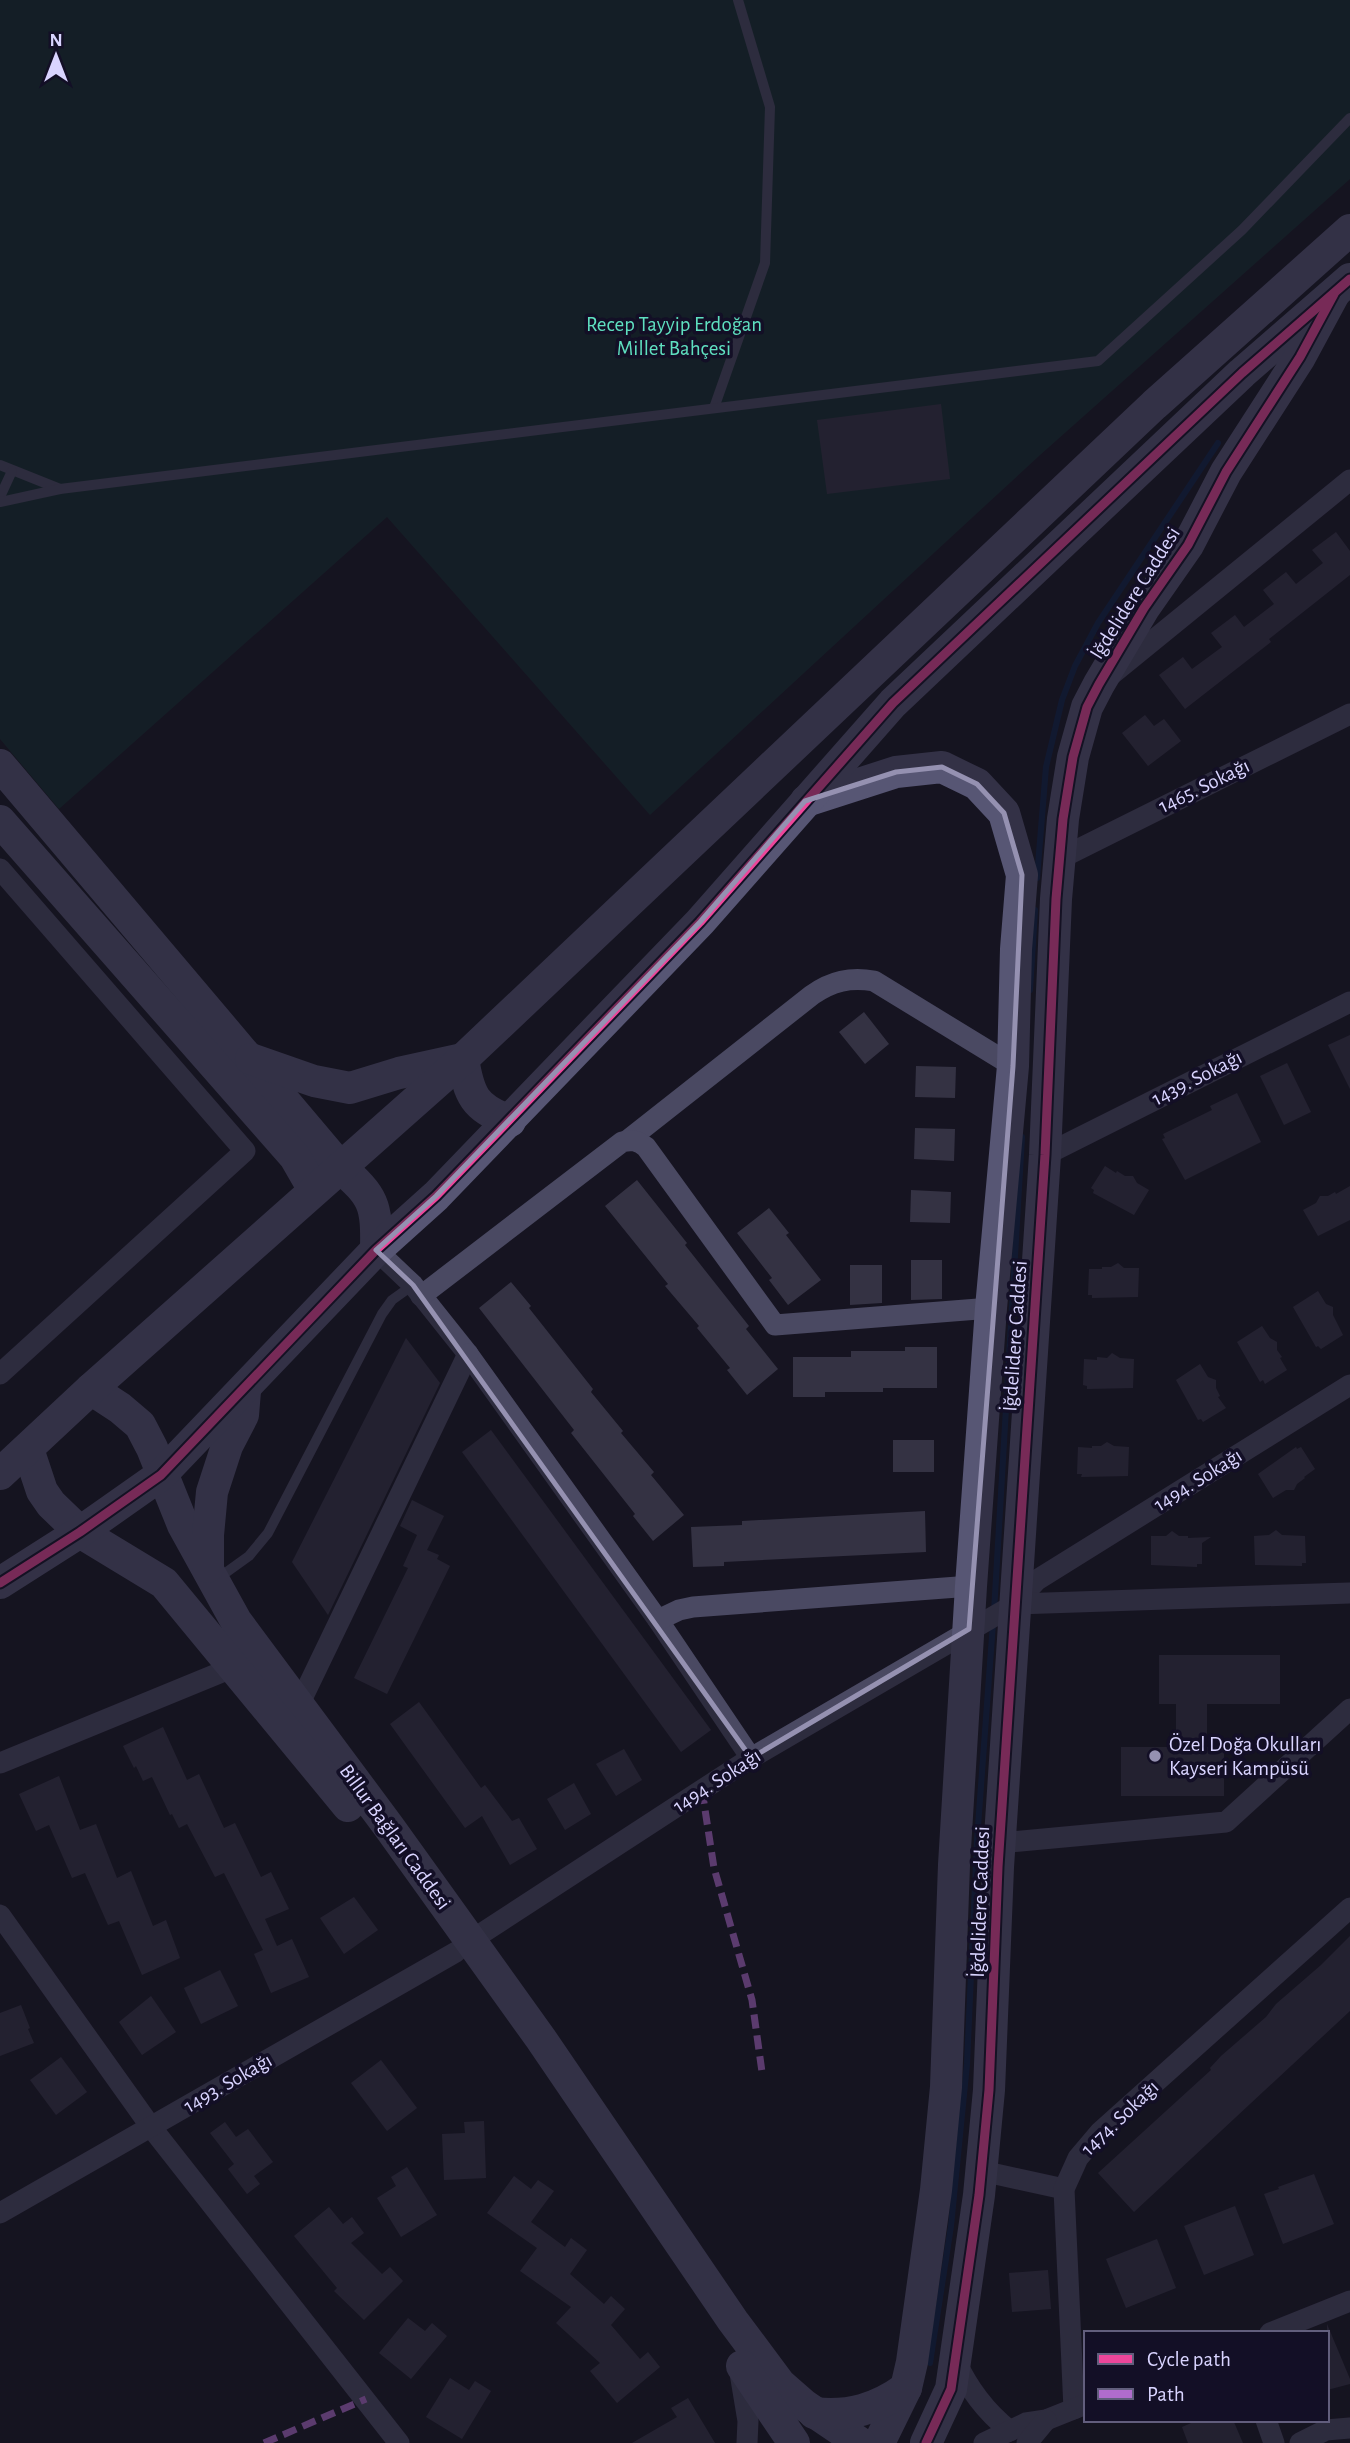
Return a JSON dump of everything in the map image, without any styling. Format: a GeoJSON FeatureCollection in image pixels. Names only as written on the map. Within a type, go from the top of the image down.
{"type":"FeatureCollection","features":[{"type":"Feature","properties":{"kind":"street"},"geometry":{"type":"LineString","coordinates":[[0,1474],[463,1059],[1154,405],[1350,230]]}},
{"type":"Feature","properties":{"kind":"street"},"geometry":{"type":"LineString","coordinates":[[0,1583],[80,1532],[161,1475],[376,1250],[436,1196],[700,922],[893,703],[1242,373],[1342,287]]}},
{"type":"Feature","properties":{"kind":"street","name":"İğdelidere Caddesi"},"geometry":{"type":"LineString","coordinates":[[926,2443],[951,2389],[982,2171],[992,2039],[1012,1606],[1045,1155],[1059,859],[1063,819],[1078,738],[1087,706],[1143,608],[1188,545],[1226,472],[1342,287]]}},
{"type":"Feature","properties":{"kind":"street"},"geometry":{"type":"LineString","coordinates":[[1099,684],[1350,480]]}},
{"type":"Feature","properties":{"kind":"street","name":"1465. Sokağı"},"geometry":{"type":"LineString","coordinates":[[1059,859],[1350,714]]}},
{"type":"Feature","properties":{"kind":"street"},"geometry":{"type":"LineString","coordinates":[[0,765],[340,1167],[365,1191],[375,1211],[376,1250],[417,1290],[468,1354],[658,1620],[751,1758]]}},
{"type":"Feature","properties":{"kind":"street","name":"İğdelidere Caddesi"},"geometry":{"type":"LineString","coordinates":[[805,801],[896,772],[942,767],[977,784],[1004,813],[1022,875],[1016,949],[1013,1066],[991,1308],[971,1586],[978,1624],[954,1865],[945,2100],[912,2362],[905,2388],[879,2443]]}},
{"type":"Feature","properties":{"kind":"street"},"geometry":{"type":"LineString","coordinates":[[0,821],[295,1157],[314,1190]]}},
{"type":"Feature","properties":{"kind":"street"},"geometry":{"type":"LineString","coordinates":[[0,869],[244,1152],[0,1374]]}},
{"type":"Feature","properties":{"kind":"street"},"geometry":{"type":"LineString","coordinates":[[628,1140],[812,995],[835,982],[849,979],[874,981],[1013,1066]]}},
{"type":"Feature","properties":{"kind":"street","name":"1439. Sokağı"},"geometry":{"type":"LineString","coordinates":[[1045,1155],[1350,1002]]}},
{"type":"Feature","properties":{"kind":"street"},"geometry":{"type":"LineString","coordinates":[[251,1059],[314,1081],[350,1088],[399,1073],[463,1059]]}},
{"type":"Feature","properties":{"kind":"street"},"geometry":{"type":"LineString","coordinates":[[463,1059],[470,1092],[476,1102],[485,1110],[510,1121]]}},
{"type":"Feature","properties":{"kind":"street"},"geometry":{"type":"LineString","coordinates":[[417,1290],[622,1142],[635,1140],[646,1147],[775,1325],[991,1308]]}},
{"type":"Feature","properties":{"kind":"street"},"geometry":{"type":"LineString","coordinates":[[298,1707],[468,1354]]}},
{"type":"Feature","properties":{"kind":"street","name":"1494. Sokağı"},"geometry":{"type":"LineString","coordinates":[[463,1947],[751,1758],[1012,1606],[1037,1580],[1350,1385]]}},
{"type":"Feature","properties":{"kind":"street"},"geometry":{"type":"LineString","coordinates":[[211,1574],[209,1514],[212,1492],[227,1446],[243,1415],[245,1389]]}},
{"type":"Feature","properties":{"kind":"street","name":"Billur Bağları Caddesi"},"geometry":{"type":"LineString","coordinates":[[91,1390],[120,1408],[140,1425],[183,1525],[236,1621],[390,1827],[463,1947]]}},
{"type":"Feature","properties":{"kind":"street","name":"Billur Bağları Caddesi"},"geometry":{"type":"LineString","coordinates":[[28,1449],[42,1491],[61,1516],[80,1532],[164,1583],[541,2039],[702,2292]]}},
{"type":"Feature","properties":{"kind":"street"},"geometry":{"type":"LineString","coordinates":[[658,1620],[679,1609],[693,1607],[971,1586]]}},
{"type":"Feature","properties":{"kind":"street"},"geometry":{"type":"LineString","coordinates":[[1012,1606],[1350,1592]]}},
{"type":"Feature","properties":{"kind":"street"},"geometry":{"type":"LineString","coordinates":[[0,1763],[234,1667]]}},
{"type":"Feature","properties":{"kind":"street"},"geometry":{"type":"LineString","coordinates":[[999,1843],[1226,1822],[1350,1709]]}},
{"type":"Feature","properties":{"kind":"street","name":"1474. Sokağı"},"geometry":{"type":"LineString","coordinates":[[1080,2407],[1064,2189],[1078,2158],[1100,2132],[1350,1908]]}},
{"type":"Feature","properties":{"kind":"street"},"geometry":{"type":"LineString","coordinates":[[0,1915],[151,2127],[399,2443]]}},
{"type":"Feature","properties":{"kind":"street","name":"1493. Sokağı"},"geometry":{"type":"LineString","coordinates":[[0,2213],[463,1947]]}},
{"type":"Feature","properties":{"kind":"street"},"geometry":{"type":"LineString","coordinates":[[982,2171],[1064,2189]]}},
{"type":"Feature","properties":{"kind":"street"},"geometry":{"type":"LineString","coordinates":[[702,2292],[738,2361],[794,2443]]}},
{"type":"Feature","properties":{"kind":"street"},"geometry":{"type":"LineString","coordinates":[[702,2292],[780,2384],[814,2413],[860,2443]]}},
{"type":"Feature","properties":{"kind":"street"},"geometry":{"type":"LineString","coordinates":[[1275,2331],[1350,2301]]}},
{"type":"Feature","properties":{"kind":"street"},"geometry":{"type":"LineString","coordinates":[[956,2360],[980,2403],[1018,2437]]}},
{"type":"Feature","properties":{"kind":"street"},"geometry":{"type":"LineString","coordinates":[[738,2361],[746,2402],[747,2443]]}},
{"type":"Feature","properties":{"kind":"street"},"geometry":{"type":"LineString","coordinates":[[814,2413],[849,2414],[866,2410],[905,2388]]}},
{"type":"Feature","properties":{"kind":"street"},"geometry":{"type":"LineString","coordinates":[[984,2443],[1018,2437],[1046,2420],[1080,2407]]}},
{"type":"Feature","properties":{"kind":"street"},"geometry":{"type":"LineString","coordinates":[[1267,2422],[1274,2443]]}},
{"type":"Feature","properties":{"kind":"street"},"geometry":{"type":"LineString","coordinates":[[1300,2443],[1326,2430],[1350,2428]]}},
{"type":"Feature","properties":{"kind":"lane"},"geometry":{"type":"LineString","coordinates":[[714,408],[765,263],[770,107],[738,0]]}},
{"type":"Feature","properties":{"kind":"lane"},"geometry":{"type":"LineString","coordinates":[[0,500],[60,489],[1098,361],[1242,230],[1350,118]]}},
{"type":"Feature","properties":{"kind":"lane"},"geometry":{"type":"LineString","coordinates":[[0,465],[60,489]]}},
{"type":"Feature","properties":{"kind":"lane"},"geometry":{"type":"LineString","coordinates":[[0,500],[12,471]]}},
{"type":"Feature","properties":{"kind":"lane"},"geometry":{"type":"LineString","coordinates":[[211,1574],[249,1556],[268,1533],[382,1314],[392,1300],[417,1290]]}},
{"type":"Feature","properties":{"kind":"highlighted area"},"geometry":{"type":"Polygon","coordinates":[[[942,767],[977,784],[1004,813],[1022,875],[1013,1066],[969,1629],[751,1758],[413,1285],[376,1250],[436,1196],[700,922],[805,801],[896,772],[942,767]]]}},
{"type":"Feature","properties":{"kind":"green space","name":"Recep Tayyip Erdoğan Millet Bahçesi"},"geometry":{"type":"Polygon","coordinates":[[[0,0],[1350,0],[1350,179],[1039,456],[650,815],[387,517],[59,809],[0,739],[0,0]]]}},
{"type":"Feature","properties":{"kind":"building"},"geometry":{"type":"Polygon","coordinates":[[[941,404],[950,479],[827,494],[817,420],[941,404]]]}},
{"type":"Feature","properties":{"kind":"building"},"geometry":{"type":"Polygon","coordinates":[[[1336,532],[1350,551],[1350,575],[1269,639],[1271,642],[1185,709],[1159,675],[1183,657],[1192,669],[1222,647],[1211,633],[1235,615],[1244,627],[1274,604],[1263,590],[1286,572],[1296,584],[1323,563],[1312,550],[1336,532]]]}},
{"type":"Feature","properties":{"kind":"building"},"geometry":{"type":"Polygon","coordinates":[[[1145,715],[1154,726],[1164,719],[1181,741],[1148,766],[1122,733],[1145,715]]]}},
{"type":"Feature","properties":{"kind":"building"},"geometry":{"type":"Polygon","coordinates":[[[864,1012],[889,1044],[865,1064],[839,1032],[864,1012]]]}},
{"type":"Feature","properties":{"kind":"building"},"geometry":{"type":"Polygon","coordinates":[[[1350,1035],[1350,1089],[1328,1045],[1350,1035]]]}},
{"type":"Feature","properties":{"kind":"building"},"geometry":{"type":"Polygon","coordinates":[[[1287,1063],[1311,1112],[1284,1125],[1260,1076],[1287,1063]]]}},
{"type":"Feature","properties":{"kind":"building"},"geometry":{"type":"Polygon","coordinates":[[[916,1066],[956,1067],[955,1098],[915,1097],[916,1066]]]}},
{"type":"Feature","properties":{"kind":"building"},"geometry":{"type":"Polygon","coordinates":[[[1237,1093],[1261,1142],[1185,1180],[1162,1139],[1165,1138],[1163,1134],[1212,1110],[1210,1106],[1237,1093]]]}},
{"type":"Feature","properties":{"kind":"building"},"geometry":{"type":"Polygon","coordinates":[[[915,1128],[955,1129],[954,1161],[914,1159],[915,1128]]]}},
{"type":"Feature","properties":{"kind":"building"},"geometry":{"type":"Polygon","coordinates":[[[1105,1166],[1116,1173],[1117,1171],[1125,1176],[1133,1176],[1137,1183],[1149,1190],[1134,1215],[1093,1193],[1091,1188],[1105,1166]]]}},
{"type":"Feature","properties":{"kind":"building"},"geometry":{"type":"Polygon","coordinates":[[[637,1180],[749,1326],[746,1329],[778,1369],[747,1395],[727,1370],[730,1368],[697,1328],[699,1326],[665,1286],[668,1284],[605,1206],[637,1180]]]}},
{"type":"Feature","properties":{"kind":"building"},"geometry":{"type":"Polygon","coordinates":[[[1350,1186],[1350,1220],[1318,1236],[1303,1210],[1316,1203],[1320,1196],[1335,1192],[1336,1194],[1350,1186]]]}},
{"type":"Feature","properties":{"kind":"building"},"geometry":{"type":"Polygon","coordinates":[[[911,1190],[951,1192],[950,1223],[910,1222],[911,1190]]]}},
{"type":"Feature","properties":{"kind":"building"},"geometry":{"type":"Polygon","coordinates":[[[769,1208],[821,1280],[788,1305],[769,1280],[772,1278],[737,1233],[769,1208]]]}},
{"type":"Feature","properties":{"kind":"building"},"geometry":{"type":"Polygon","coordinates":[[[911,1260],[942,1260],[942,1299],[911,1300],[911,1260]]]}},
{"type":"Feature","properties":{"kind":"building"},"geometry":{"type":"Polygon","coordinates":[[[1118,1263],[1124,1268],[1139,1268],[1138,1297],[1092,1298],[1092,1295],[1088,1295],[1089,1269],[1102,1269],[1118,1263]]]}},
{"type":"Feature","properties":{"kind":"building"},"geometry":{"type":"Polygon","coordinates":[[[850,1265],[882,1265],[882,1303],[850,1305],[850,1265]]]}},
{"type":"Feature","properties":{"kind":"building"},"geometry":{"type":"Polygon","coordinates":[[[511,1282],[593,1389],[591,1392],[623,1431],[621,1433],[654,1472],[651,1475],[684,1515],[653,1541],[571,1433],[574,1430],[479,1308],[511,1282]]]}},
{"type":"Feature","properties":{"kind":"building"},"geometry":{"type":"Polygon","coordinates":[[[1318,1291],[1326,1304],[1333,1307],[1333,1315],[1343,1335],[1321,1349],[1316,1347],[1293,1307],[1318,1291]]]}},
{"type":"Feature","properties":{"kind":"building"},"geometry":{"type":"Polygon","coordinates":[[[1262,1326],[1270,1338],[1277,1342],[1277,1350],[1287,1370],[1265,1384],[1263,1380],[1260,1382],[1237,1342],[1262,1326]]]}},
{"type":"Feature","properties":{"kind":"building"},"geometry":{"type":"Polygon","coordinates":[[[406,1338],[440,1383],[328,1615],[292,1562],[406,1338]]]}},
{"type":"Feature","properties":{"kind":"building"},"geometry":{"type":"Polygon","coordinates":[[[905,1347],[937,1347],[937,1388],[883,1388],[883,1392],[825,1392],[825,1397],[793,1397],[793,1357],[851,1357],[851,1351],[905,1351],[905,1347]]]}},
{"type":"Feature","properties":{"kind":"building"},"geometry":{"type":"Polygon","coordinates":[[[1112,1353],[1120,1358],[1134,1359],[1133,1388],[1087,1389],[1087,1386],[1083,1385],[1084,1359],[1107,1358],[1112,1353]]]}},
{"type":"Feature","properties":{"kind":"building"},"geometry":{"type":"Polygon","coordinates":[[[1200,1364],[1208,1377],[1216,1380],[1220,1396],[1218,1397],[1226,1408],[1203,1422],[1198,1420],[1176,1380],[1200,1364]]]}},
{"type":"Feature","properties":{"kind":"building"},"geometry":{"type":"Polygon","coordinates":[[[491,1430],[711,1730],[681,1752],[462,1452],[491,1430]]]}},
{"type":"Feature","properties":{"kind":"building"},"geometry":{"type":"Polygon","coordinates":[[[893,1440],[934,1440],[934,1472],[893,1472],[893,1440]]]}},
{"type":"Feature","properties":{"kind":"building"},"geometry":{"type":"Polygon","coordinates":[[[1107,1442],[1114,1446],[1129,1447],[1128,1476],[1081,1477],[1082,1474],[1077,1474],[1078,1447],[1092,1448],[1107,1442]]]}},
{"type":"Feature","properties":{"kind":"building"},"geometry":{"type":"Polygon","coordinates":[[[1296,1447],[1301,1447],[1315,1469],[1297,1484],[1294,1490],[1286,1490],[1273,1498],[1258,1474],[1296,1447]]]}},
{"type":"Feature","properties":{"kind":"building"},"geometry":{"type":"Polygon","coordinates":[[[412,1500],[444,1516],[427,1550],[439,1555],[437,1559],[450,1566],[387,1694],[354,1678],[408,1568],[403,1566],[417,1535],[400,1526],[412,1500]]]}},
{"type":"Feature","properties":{"kind":"building"},"geometry":{"type":"Polygon","coordinates":[[[925,1511],[926,1552],[724,1562],[724,1566],[693,1567],[691,1527],[742,1525],[742,1521],[925,1511]]]}},
{"type":"Feature","properties":{"kind":"building"},"geometry":{"type":"Polygon","coordinates":[[[1276,1530],[1282,1535],[1305,1536],[1306,1563],[1302,1563],[1302,1566],[1255,1565],[1254,1536],[1269,1535],[1276,1530]]]}},
{"type":"Feature","properties":{"kind":"building"},"geometry":{"type":"Polygon","coordinates":[[[1172,1531],[1188,1538],[1211,1537],[1202,1543],[1202,1564],[1197,1564],[1197,1567],[1151,1565],[1151,1536],[1166,1536],[1172,1531]]]}},
{"type":"Feature","properties":{"kind":"building"},"geometry":{"type":"Polygon","coordinates":[[[1159,1655],[1280,1655],[1280,1704],[1207,1704],[1207,1747],[1224,1747],[1224,1796],[1121,1796],[1121,1747],[1176,1747],[1176,1704],[1159,1704],[1159,1655]]]}},
{"type":"Feature","properties":{"kind":"building"},"geometry":{"type":"Polygon","coordinates":[[[419,1702],[481,1788],[485,1785],[512,1821],[519,1818],[537,1849],[510,1865],[482,1816],[465,1828],[390,1724],[419,1702]]]}},
{"type":"Feature","properties":{"kind":"building"},"geometry":{"type":"Polygon","coordinates":[[[163,1727],[187,1780],[199,1774],[224,1828],[235,1823],[261,1877],[271,1872],[289,1909],[265,1919],[277,1946],[292,1939],[309,1977],[271,1993],[254,1954],[263,1950],[224,1873],[215,1877],[187,1824],[179,1828],[152,1777],[143,1781],[136,1766],[134,1768],[123,1746],[163,1727]]]}},
{"type":"Feature","properties":{"kind":"building"},"geometry":{"type":"Polygon","coordinates":[[[624,1749],[642,1780],[616,1796],[596,1764],[624,1749]]]}},
{"type":"Feature","properties":{"kind":"building"},"geometry":{"type":"Polygon","coordinates":[[[59,1776],[80,1830],[96,1824],[117,1878],[131,1871],[153,1926],[166,1920],[180,1958],[142,1975],[119,1921],[108,1925],[85,1873],[72,1878],[49,1825],[36,1831],[19,1794],[59,1776]]]}},
{"type":"Feature","properties":{"kind":"building"},"geometry":{"type":"Polygon","coordinates":[[[574,1783],[591,1814],[565,1830],[547,1799],[574,1783]]]}},
{"type":"Feature","properties":{"kind":"building"},"geometry":{"type":"Polygon","coordinates":[[[354,1897],[378,1930],[344,1954],[320,1918],[354,1897]]]}},
{"type":"Feature","properties":{"kind":"building"},"geometry":{"type":"Polygon","coordinates":[[[1350,1936],[1350,2011],[1134,2212],[1098,2173],[1211,2070],[1221,2056],[1350,1936]]]}},
{"type":"Feature","properties":{"kind":"building"},"geometry":{"type":"Polygon","coordinates":[[[220,1970],[238,2006],[201,2024],[184,1988],[220,1970]]]}},
{"type":"Feature","properties":{"kind":"building"},"geometry":{"type":"Polygon","coordinates":[[[151,1996],[176,2032],[142,2055],[119,2022],[151,1996]]]}},
{"type":"Feature","properties":{"kind":"building"},"geometry":{"type":"Polygon","coordinates":[[[21,2005],[34,2043],[0,2056],[0,2013],[21,2005]]]}},
{"type":"Feature","properties":{"kind":"building"},"geometry":{"type":"Polygon","coordinates":[[[61,2057],[87,2092],[56,2115],[30,2080],[61,2057]]]}},
{"type":"Feature","properties":{"kind":"building"},"geometry":{"type":"Polygon","coordinates":[[[381,2060],[417,2108],[387,2131],[351,2083],[381,2060]]]}},
{"type":"Feature","properties":{"kind":"building"},"geometry":{"type":"Polygon","coordinates":[[[484,2121],[486,2178],[444,2180],[442,2134],[465,2133],[464,2122],[484,2121]]]}},
{"type":"Feature","properties":{"kind":"building"},"geometry":{"type":"Polygon","coordinates":[[[225,2122],[236,2137],[248,2129],[273,2162],[254,2176],[260,2184],[247,2194],[228,2169],[234,2164],[210,2133],[225,2122]]]}},
{"type":"Feature","properties":{"kind":"building"},"geometry":{"type":"Polygon","coordinates":[[[407,2167],[437,2215],[401,2237],[377,2198],[396,2186],[391,2177],[407,2167]]]}},
{"type":"Feature","properties":{"kind":"building"},"geometry":{"type":"Polygon","coordinates":[[[1314,2174],[1334,2224],[1283,2244],[1264,2194],[1314,2174]]]}},
{"type":"Feature","properties":{"kind":"building"},"geometry":{"type":"Polygon","coordinates":[[[514,2176],[531,2189],[538,2180],[554,2191],[531,2222],[565,2247],[571,2238],[587,2250],[570,2274],[604,2304],[611,2296],[625,2309],[611,2325],[640,2359],[648,2352],[660,2367],[617,2403],[590,2371],[600,2363],[556,2323],[571,2307],[520,2271],[537,2248],[487,2213],[514,2176]]]}},
{"type":"Feature","properties":{"kind":"building"},"geometry":{"type":"Polygon","coordinates":[[[1235,2206],[1254,2255],[1204,2275],[1184,2226],[1235,2206]]]}},
{"type":"Feature","properties":{"kind":"building"},"geometry":{"type":"Polygon","coordinates":[[[329,2207],[343,2224],[352,2217],[364,2233],[351,2243],[382,2274],[390,2267],[403,2281],[364,2320],[334,2291],[337,2288],[294,2236],[329,2207]]]}},
{"type":"Feature","properties":{"kind":"building"},"geometry":{"type":"Polygon","coordinates":[[[1157,2239],[1176,2288],[1126,2308],[1106,2259],[1157,2239]]]}},
{"type":"Feature","properties":{"kind":"building"},"geometry":{"type":"Polygon","coordinates":[[[1048,2270],[1051,2309],[1012,2312],[1009,2273],[1048,2270]]]}},
{"type":"Feature","properties":{"kind":"building"},"geometry":{"type":"Polygon","coordinates":[[[408,2318],[425,2331],[432,2323],[447,2336],[411,2379],[379,2353],[408,2318]]]}},
{"type":"Feature","properties":{"kind":"building"},"geometry":{"type":"Polygon","coordinates":[[[1327,2324],[1350,2379],[1350,2384],[1329,2389],[1329,2331],[1327,2324]]]}},
{"type":"Feature","properties":{"kind":"building"},"geometry":{"type":"Polygon","coordinates":[[[450,2378],[469,2390],[475,2381],[491,2391],[462,2439],[426,2417],[450,2378]]]}},
{"type":"Feature","properties":{"kind":"building"},"geometry":{"type":"Polygon","coordinates":[[[688,2398],[715,2443],[632,2443],[677,2417],[671,2408],[688,2398]]]}},
{"type":"Feature","properties":{"kind":"building"},"geometry":{"type":"Polygon","coordinates":[[[1193,2422],[1234,2422],[1243,2443],[1188,2443],[1182,2427],[1193,2422]]]}},
{"type":"Feature","properties":{"kind":"waterway"},"geometry":{"type":"LineString","coordinates":[[1037,878],[1046,767],[1062,700],[1075,666],[1098,623],[1218,443]]}},
{"type":"Feature","properties":{"kind":"waterway"},"geometry":{"type":"LineString","coordinates":[[1030,990],[1035,910]]}},
{"type":"Feature","properties":{"kind":"waterway"},"geometry":{"type":"LineString","coordinates":[[994,1612],[1022,1137]]}},
{"type":"Feature","properties":{"kind":"waterway"},"geometry":{"type":"LineString","coordinates":[[930,2363],[951,2226],[967,2064],[977,1840],[993,1623]]}},
{"type":"Feature","properties":{"kind":"marked path"},"geometry":{"type":"LineString","coordinates":[[702,1790],[714,1868],[752,2000],[762,2072]]}},
{"type":"Feature","properties":{"kind":"marked path"},"geometry":{"type":"LineString","coordinates":[[264,2443],[366,2399]]}},
{"type":"Feature","properties":{"kind":"cycle path"},"geometry":{"type":"LineString","coordinates":[[0,1583],[80,1532],[161,1475],[376,1250],[436,1196],[700,922],[893,703],[1242,373],[1350,279]]}},
{"type":"Feature","properties":{"kind":"cycle path"},"geometry":{"type":"LineString","coordinates":[[926,2443],[951,2389],[979,2195],[989,2090],[998,1867],[1045,1155],[1056,899],[1063,819],[1073,757],[1087,707],[1099,684],[1144,608],[1188,545],[1226,472],[1300,357],[1334,294]]}},
{"type":"Feature","properties":{"kind":"place","name":"Özel Doğa Okulları Kayseri Kampüsü"},"geometry":{"type":"Point","coordinates":[1155,1756]}}]}
